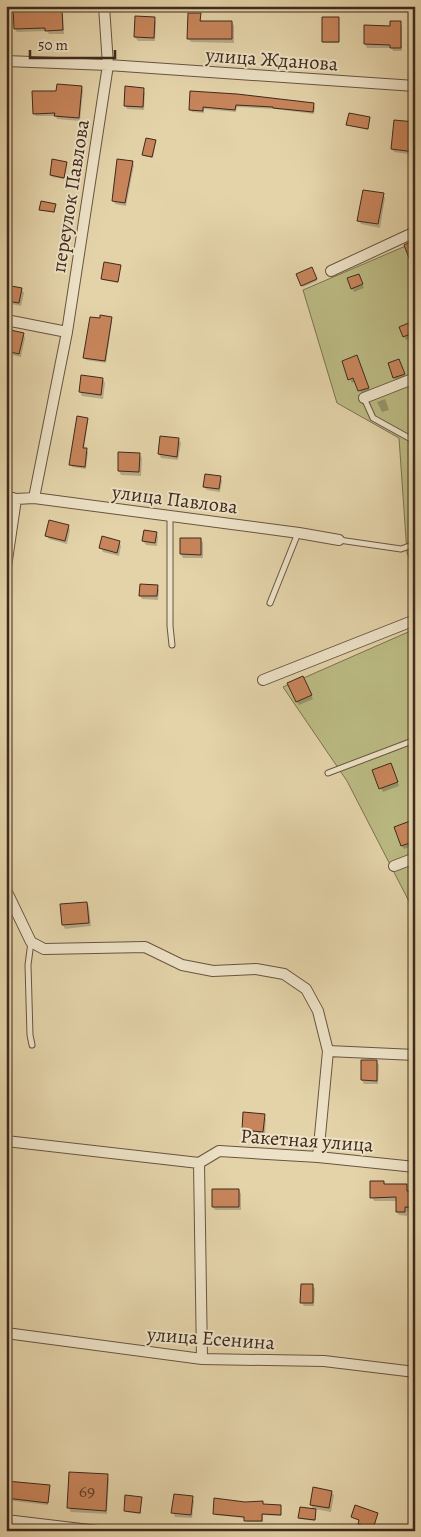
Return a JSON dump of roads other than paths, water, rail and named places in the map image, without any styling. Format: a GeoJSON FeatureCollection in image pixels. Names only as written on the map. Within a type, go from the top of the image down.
{"type":"FeatureCollection","features":[{"type":"Feature","properties":{"kind":"street","name":"переулок Павлова"},"geometry":{"type":"LineString","coordinates":[[34,498],[67,332],[108,65],[104,6]]}},
{"type":"Feature","properties":{"kind":"street","name":"улица Жданова"},"geometry":{"type":"LineString","coordinates":[[6,61],[108,65],[415,86]]}},
{"type":"Feature","properties":{"kind":"street"},"geometry":{"type":"LineString","coordinates":[[331,271],[415,232]]}},
{"type":"Feature","properties":{"kind":"street"},"geometry":{"type":"LineString","coordinates":[[6,320],[67,332]]}},
{"type":"Feature","properties":{"kind":"street"},"geometry":{"type":"LineString","coordinates":[[364,398],[415,378]]}},
{"type":"Feature","properties":{"kind":"street"},"geometry":{"type":"LineString","coordinates":[[6,567],[11,498]]}},
{"type":"Feature","properties":{"kind":"street","name":"улица Павлова"},"geometry":{"type":"LineString","coordinates":[[11,498],[34,498],[339,540]]}},
{"type":"Feature","properties":{"kind":"street"},"geometry":{"type":"LineString","coordinates":[[263,680],[415,620]]}},
{"type":"Feature","properties":{"kind":"street"},"geometry":{"type":"LineString","coordinates":[[394,866],[415,858]]}},
{"type":"Feature","properties":{"kind":"street"},"geometry":{"type":"LineString","coordinates":[[6,890],[31,942],[44,949],[145,947],[182,965],[213,971],[256,969],[284,974],[306,989],[318,1011],[328,1051],[318,1157]]}},
{"type":"Feature","properties":{"kind":"street"},"geometry":{"type":"LineString","coordinates":[[328,1051],[415,1055]]}},
{"type":"Feature","properties":{"kind":"street"},"geometry":{"type":"LineString","coordinates":[[6,1141],[199,1163],[202,1359]]}},
{"type":"Feature","properties":{"kind":"street","name":"Ракетная улица"},"geometry":{"type":"LineString","coordinates":[[199,1163],[219,1151],[318,1157],[415,1167]]}},
{"type":"Feature","properties":{"kind":"street","name":"улица Есенина"},"geometry":{"type":"LineString","coordinates":[[6,1333],[202,1359],[324,1361],[415,1372]]}},
{"type":"Feature","properties":{"kind":"street"},"geometry":{"type":"LineString","coordinates":[[6,1520],[98,1531]]}},
{"type":"Feature","properties":{"kind":"lane"},"geometry":{"type":"LineString","coordinates":[[364,398],[373,418],[411,439],[415,452]]}},
{"type":"Feature","properties":{"kind":"lane"},"geometry":{"type":"LineString","coordinates":[[170,516],[170,626],[172,645]]}},
{"type":"Feature","properties":{"kind":"lane"},"geometry":{"type":"LineString","coordinates":[[270,603],[298,533]]}},
{"type":"Feature","properties":{"kind":"lane"},"geometry":{"type":"LineString","coordinates":[[339,540],[401,549],[415,544]]}},
{"type":"Feature","properties":{"kind":"lane"},"geometry":{"type":"LineString","coordinates":[[328,773],[415,740]]}},
{"type":"Feature","properties":{"kind":"lane"},"geometry":{"type":"LineString","coordinates":[[31,942],[28,964],[30,1035],[32,1045]]}}]}
